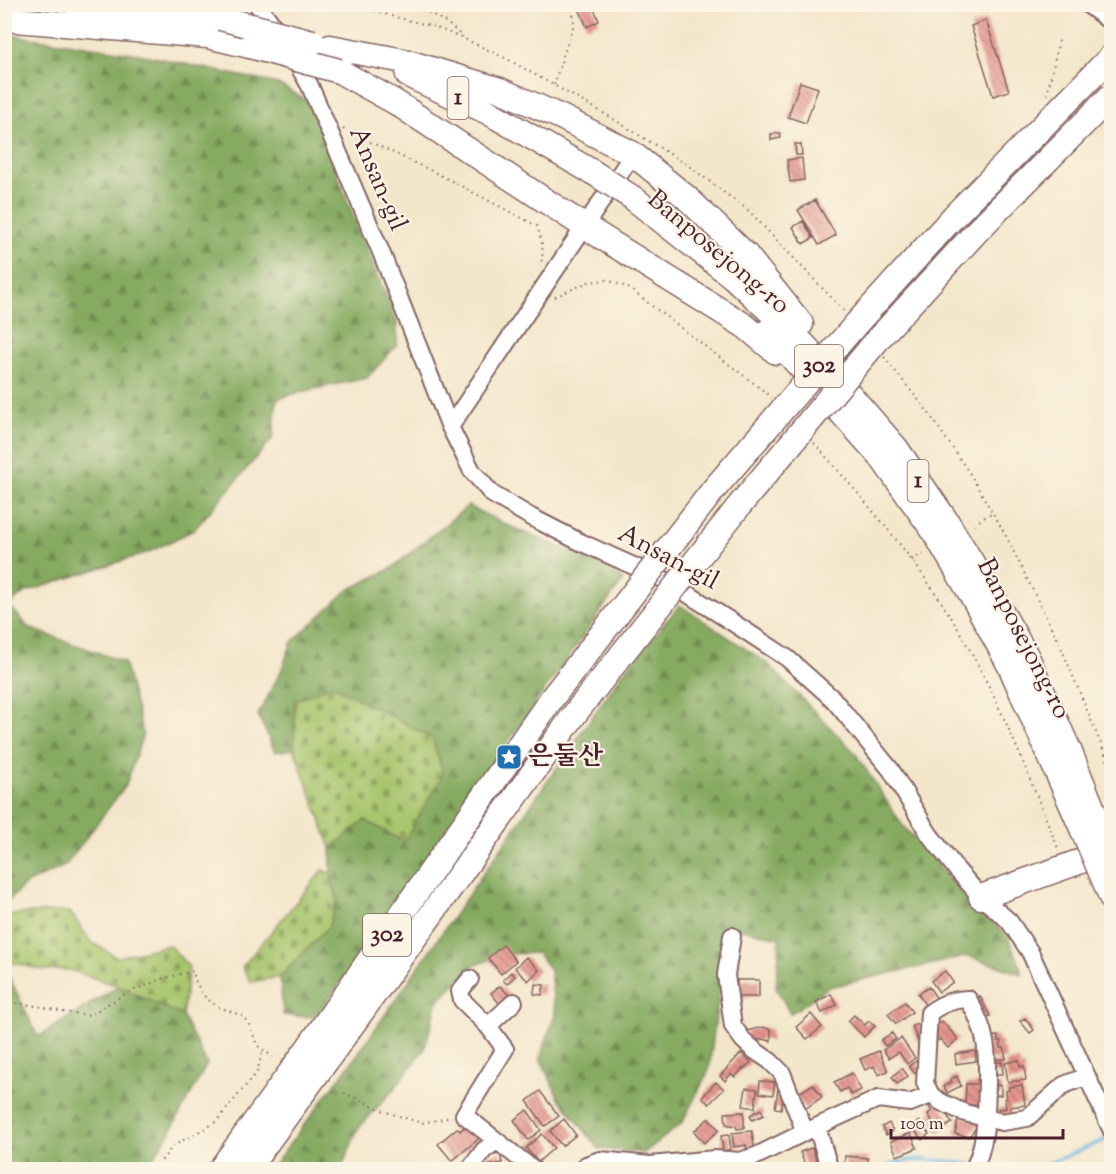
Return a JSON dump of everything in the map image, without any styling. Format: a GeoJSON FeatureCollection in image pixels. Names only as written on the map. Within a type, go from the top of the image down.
{"type":"FeatureCollection","features":[{"type":"Feature","properties":{"kind":"highway","name":"Banposejong-ro"},"geometry":{"type":"LineString","coordinates":[[76,4],[220,18],[321,45],[399,71],[488,112],[628,205],[896,448],[947,522],[1027,657],[1069,750],[1103,850],[1112,899]]}},
{"type":"Feature","properties":{"kind":"highway","name":"Banposejong-ro"},"geometry":{"type":"LineString","coordinates":[[4,19],[208,36],[250,46],[395,87],[478,124],[591,180]]}},
{"type":"Feature","properties":{"kind":"highway"},"geometry":{"type":"LineString","coordinates":[[321,45],[404,61],[500,90],[561,117],[633,154],[686,197],[746,255],[799,321],[831,387]]}},
{"type":"Feature","properties":{"kind":"highway","name":"302"},"geometry":{"type":"LineString","coordinates":[[220,1170],[552,698],[714,489],[857,323],[955,215],[1112,56]]}},
{"type":"Feature","properties":{"kind":"highway"},"geometry":{"type":"LineString","coordinates":[[339,71],[395,102],[584,226],[745,326],[831,387]]}},
{"type":"Feature","properties":{"kind":"highway","name":"302"},"geometry":{"type":"LineString","coordinates":[[247,1170],[577,711],[739,506],[879,338],[978,230],[1112,95]]}},
{"type":"Feature","properties":{"kind":"highway"},"geometry":{"type":"LineString","coordinates":[[981,897],[1065,867],[1103,850]]}},
{"type":"Feature","properties":{"kind":"street","name":"Ansan-gil"},"geometry":{"type":"LineString","coordinates":[[257,4],[283,39],[310,86],[381,252],[450,428],[472,471],[492,494],[531,517],[669,582],[787,658],[833,699],[891,770],[929,834],[957,870],[981,897],[1010,921],[1030,952],[1111,1130]]}},
{"type":"Feature","properties":{"kind":"street"},"geometry":{"type":"LineString","coordinates":[[1087,4],[1112,22]]}},
{"type":"Feature","properties":{"kind":"street"},"geometry":{"type":"LineString","coordinates":[[450,428],[633,154]]}},
{"type":"Feature","properties":{"kind":"street"},"geometry":{"type":"LineString","coordinates":[[732,936],[726,975],[733,1026],[742,1040],[782,1073],[830,1170]]}},
{"type":"Feature","properties":{"kind":"street"},"geometry":{"type":"LineString","coordinates":[[470,979],[460,991],[462,1000],[488,1026],[505,1049],[464,1116],[534,1170]]}},
{"type":"Feature","properties":{"kind":"street"},"geometry":{"type":"LineString","coordinates":[[976,1164],[987,1119],[985,1039],[978,1016],[968,999],[954,1000],[929,1013],[925,1083],[931,1095],[965,1113],[987,1119],[1002,1122],[1027,1118],[1064,1085],[1087,1076]]}},
{"type":"Feature","properties":{"kind":"street"},"geometry":{"type":"LineString","coordinates":[[488,1026],[514,1002]]}},
{"type":"Feature","properties":{"kind":"street"},"geometry":{"type":"LineString","coordinates":[[583,1170],[586,1165],[600,1160],[650,1165],[715,1159],[738,1166],[878,1099],[910,1103],[931,1095]]}},
{"type":"Feature","properties":{"kind":"street"},"geometry":{"type":"LineString","coordinates":[[469,1170],[484,1150],[497,1142]]}},
{"type":"Feature","properties":{"kind":"path"},"geometry":{"type":"LineString","coordinates":[[406,4],[430,13],[447,23],[465,39]]}},
{"type":"Feature","properties":{"kind":"path"},"geometry":{"type":"LineString","coordinates":[[554,85],[574,24],[572,4]]}},
{"type":"Feature","properties":{"kind":"path"},"geometry":{"type":"LineString","coordinates":[[324,120],[438,174],[537,226],[543,249],[538,274]]}},
{"type":"Feature","properties":{"kind":"path"},"geometry":{"type":"LineString","coordinates":[[531,306],[588,282],[607,280],[627,286],[772,399]]}},
{"type":"Feature","properties":{"kind":"path"},"geometry":{"type":"LineString","coordinates":[[812,440],[884,524],[952,618],[988,683],[1024,764],[1065,867]]}},
{"type":"Feature","properties":{"kind":"path"},"geometry":{"type":"LineString","coordinates":[[974,524],[993,512]]}},
{"type":"Feature","properties":{"kind":"path"},"geometry":{"type":"LineString","coordinates":[[912,560],[932,549]]}},
{"type":"Feature","properties":{"kind":"path"},"geometry":{"type":"LineString","coordinates":[[4,1001],[90,1015],[123,995],[161,979],[193,971],[202,994],[216,1006],[243,1016],[258,1046],[273,1057]]}},
{"type":"Feature","properties":{"kind":"path"},"geometry":{"type":"LineString","coordinates":[[154,1170],[173,1146],[216,1122],[257,1072],[263,1050]]}},
{"type":"Feature","properties":{"kind":"path"},"geometry":{"type":"LineString","coordinates":[[344,1093],[389,1113],[422,1123],[464,1116]]}},
{"type":"Feature","properties":{"kind":"green space"},"geometry":{"type":"Polygon","coordinates":[[[5,34],[139,54],[278,84],[309,102],[397,323],[397,345],[367,378],[277,399],[273,438],[194,530],[149,552],[26,592],[9,605],[29,628],[124,662],[143,734],[126,785],[65,866],[27,883],[5,904],[5,34]]]}},
{"type":"Feature","properties":{"kind":"green space"},"geometry":{"type":"Polygon","coordinates":[[[468,506],[509,526],[610,568],[623,580],[315,1017],[283,1015],[280,977],[328,927],[337,900],[331,874],[331,848],[365,820],[295,701],[294,749],[275,752],[258,715],[281,671],[292,642],[348,590],[392,568],[468,506]]]}},
{"type":"Feature","properties":{"kind":"green space"},"geometry":{"type":"Polygon","coordinates":[[[680,605],[767,663],[855,753],[903,826],[967,900],[1007,936],[1022,974],[968,956],[829,987],[790,1014],[776,987],[780,938],[724,925],[722,970],[709,1070],[682,1123],[644,1153],[599,1149],[559,1098],[540,1058],[555,1015],[550,970],[538,953],[507,954],[475,965],[438,1001],[424,1050],[393,1090],[358,1129],[341,1169],[270,1170],[360,1051],[624,671],[680,605]]]}},
{"type":"Feature","properties":{"kind":"green space"},"geometry":{"type":"Polygon","coordinates":[[[332,685],[432,738],[443,774],[404,842],[365,820],[331,848],[294,749],[295,701],[332,685]]]}},
{"type":"Feature","properties":{"kind":"green space"},"geometry":{"type":"Polygon","coordinates":[[[323,870],[331,874],[337,900],[328,927],[280,977],[251,982],[242,967],[323,870]]]}},
{"type":"Feature","properties":{"kind":"green space"},"geometry":{"type":"Polygon","coordinates":[[[70,912],[91,942],[117,957],[169,945],[189,967],[182,1015],[118,986],[70,970],[43,970],[5,961],[5,919],[8,915],[70,912]]]}},
{"type":"Feature","properties":{"kind":"green space"},"geometry":{"type":"Polygon","coordinates":[[[4,966],[38,1037],[118,986],[182,1015],[207,1064],[169,1134],[145,1169],[5,1169],[4,966]]]}},
{"type":"Feature","properties":{"kind":"building"},"geometry":{"type":"Polygon","coordinates":[[[577,4],[592,4],[599,21],[587,27],[577,4]]]}},
{"type":"Feature","properties":{"kind":"building"},"geometry":{"type":"Polygon","coordinates":[[[986,20],[1009,91],[993,96],[971,26],[986,20]]]}},
{"type":"Feature","properties":{"kind":"building"},"geometry":{"type":"Polygon","coordinates":[[[800,82],[818,88],[806,123],[788,117],[800,82]]]}},
{"type":"Feature","properties":{"kind":"building"},"geometry":{"type":"Polygon","coordinates":[[[780,133],[781,138],[771,140],[771,134],[780,133]]]}},
{"type":"Feature","properties":{"kind":"building"},"geometry":{"type":"Polygon","coordinates":[[[795,144],[801,144],[802,155],[796,155],[795,144]]]}},
{"type":"Feature","properties":{"kind":"building"},"geometry":{"type":"Polygon","coordinates":[[[802,158],[804,180],[790,182],[787,160],[802,158]]]}},
{"type":"Feature","properties":{"kind":"building"},"geometry":{"type":"Polygon","coordinates":[[[815,200],[836,235],[819,245],[798,210],[815,200]]]}},
{"type":"Feature","properties":{"kind":"building"},"geometry":{"type":"Polygon","coordinates":[[[803,221],[813,238],[803,244],[793,227],[803,221]]]}},
{"type":"Feature","properties":{"kind":"building"},"geometry":{"type":"Polygon","coordinates":[[[503,945],[516,961],[501,974],[488,958],[503,945]]]}},
{"type":"Feature","properties":{"kind":"building"},"geometry":{"type":"Polygon","coordinates":[[[526,957],[539,970],[528,981],[515,968],[526,957]]]}},
{"type":"Feature","properties":{"kind":"building"},"geometry":{"type":"Polygon","coordinates":[[[945,971],[953,982],[939,992],[931,981],[945,971]]]}},
{"type":"Feature","properties":{"kind":"building"},"geometry":{"type":"Polygon","coordinates":[[[511,972],[515,976],[507,984],[503,980],[511,972]]]}},
{"type":"Feature","properties":{"kind":"building"},"geometry":{"type":"Polygon","coordinates":[[[737,980],[759,980],[759,997],[737,997],[737,980]]]}},
{"type":"Feature","properties":{"kind":"building"},"geometry":{"type":"Polygon","coordinates":[[[535,984],[544,985],[542,995],[534,994],[535,984]]]}},
{"type":"Feature","properties":{"kind":"building"},"geometry":{"type":"Polygon","coordinates":[[[500,986],[512,998],[502,1007],[491,993],[500,986]]]}},
{"type":"Feature","properties":{"kind":"building"},"geometry":{"type":"Polygon","coordinates":[[[929,987],[937,999],[926,1006],[918,994],[929,987]]]}},
{"type":"Feature","properties":{"kind":"building"},"geometry":{"type":"Polygon","coordinates":[[[831,994],[837,1005],[822,1013],[816,1002],[831,994]]]}},
{"type":"Feature","properties":{"kind":"building"},"geometry":{"type":"Polygon","coordinates":[[[980,996],[990,1016],[982,1019],[973,999],[980,996]]]}},
{"type":"Feature","properties":{"kind":"building"},"geometry":{"type":"Polygon","coordinates":[[[905,1002],[912,1012],[896,1024],[888,1014],[905,1002]]]}},
{"type":"Feature","properties":{"kind":"building"},"geometry":{"type":"Polygon","coordinates":[[[811,1014],[822,1027],[807,1039],[796,1027],[811,1014]]]}},
{"type":"Feature","properties":{"kind":"building"},"geometry":{"type":"Polygon","coordinates":[[[854,1015],[865,1025],[869,1021],[875,1026],[864,1037],[848,1021],[854,1015]]]}},
{"type":"Feature","properties":{"kind":"building"},"geometry":{"type":"Polygon","coordinates":[[[1025,1018],[1034,1030],[1030,1033],[1020,1021],[1025,1018]]]}},
{"type":"Feature","properties":{"kind":"building"},"geometry":{"type":"Polygon","coordinates":[[[942,1021],[958,1039],[948,1048],[940,1039],[937,1041],[930,1032],[942,1021]]]}},
{"type":"Feature","properties":{"kind":"building"},"geometry":{"type":"Polygon","coordinates":[[[919,1024],[925,1038],[918,1041],[912,1026],[919,1024]]]}},
{"type":"Feature","properties":{"kind":"building"},"geometry":{"type":"Polygon","coordinates":[[[763,1027],[771,1030],[771,1041],[763,1039],[749,1042],[746,1031],[763,1027]]]}},
{"type":"Feature","properties":{"kind":"building"},"geometry":{"type":"Polygon","coordinates":[[[892,1033],[896,1039],[885,1046],[881,1040],[892,1033]]]}},
{"type":"Feature","properties":{"kind":"building"},"geometry":{"type":"Polygon","coordinates":[[[998,1036],[1006,1059],[989,1060],[986,1037],[998,1036]]]}},
{"type":"Feature","properties":{"kind":"building"},"geometry":{"type":"Polygon","coordinates":[[[901,1038],[915,1058],[907,1064],[899,1052],[889,1058],[883,1050],[901,1038]]]}},
{"type":"Feature","properties":{"kind":"building"},"geometry":{"type":"Polygon","coordinates":[[[879,1051],[888,1071],[878,1075],[874,1066],[865,1070],[860,1059],[879,1051]]]}},
{"type":"Feature","properties":{"kind":"building"},"geometry":{"type":"Polygon","coordinates":[[[975,1051],[976,1061],[956,1064],[955,1054],[975,1051]]]}},
{"type":"Feature","properties":{"kind":"building"},"geometry":{"type":"Polygon","coordinates":[[[741,1053],[751,1062],[735,1077],[731,1074],[725,1081],[720,1076],[741,1053]]]}},
{"type":"Feature","properties":{"kind":"building"},"geometry":{"type":"Polygon","coordinates":[[[1019,1060],[1020,1067],[1024,1066],[1026,1080],[1008,1082],[1005,1063],[1019,1060]]]}},
{"type":"Feature","properties":{"kind":"building"},"geometry":{"type":"Polygon","coordinates":[[[916,1061],[922,1069],[915,1074],[909,1066],[916,1061]]]}},
{"type":"Feature","properties":{"kind":"building"},"geometry":{"type":"Polygon","coordinates":[[[1002,1062],[1003,1074],[991,1074],[991,1063],[1002,1062]]]}},
{"type":"Feature","properties":{"kind":"building"},"geometry":{"type":"Polygon","coordinates":[[[902,1068],[908,1076],[897,1084],[892,1077],[902,1068]]]}},
{"type":"Feature","properties":{"kind":"building"},"geometry":{"type":"Polygon","coordinates":[[[852,1073],[861,1090],[851,1095],[847,1088],[840,1092],[834,1082],[852,1073]]]}},
{"type":"Feature","properties":{"kind":"building"},"geometry":{"type":"Polygon","coordinates":[[[957,1076],[961,1086],[947,1093],[944,1086],[952,1082],[950,1079],[957,1076]]]}},
{"type":"Feature","properties":{"kind":"building"},"geometry":{"type":"Polygon","coordinates":[[[760,1081],[775,1082],[773,1095],[759,1093],[760,1081]]]}},
{"type":"Feature","properties":{"kind":"building"},"geometry":{"type":"Polygon","coordinates":[[[716,1082],[724,1089],[709,1104],[702,1097],[716,1082]]]}},
{"type":"Feature","properties":{"kind":"building"},"geometry":{"type":"Polygon","coordinates":[[[813,1084],[822,1097],[805,1109],[796,1095],[813,1084]]]}},
{"type":"Feature","properties":{"kind":"building"},"geometry":{"type":"Polygon","coordinates":[[[966,1084],[980,1084],[980,1105],[965,1105],[966,1084]]]}},
{"type":"Feature","properties":{"kind":"building"},"geometry":{"type":"Polygon","coordinates":[[[1001,1085],[1001,1095],[990,1096],[989,1086],[1001,1085]]]}},
{"type":"Feature","properties":{"kind":"building"},"geometry":{"type":"Polygon","coordinates":[[[1022,1085],[1025,1105],[1010,1107],[1011,1114],[998,1116],[998,1109],[1006,1108],[1006,1091],[1009,1087],[1022,1085]]]}},
{"type":"Feature","properties":{"kind":"building"},"geometry":{"type":"Polygon","coordinates":[[[746,1088],[757,1089],[755,1108],[743,1106],[746,1088]]]}},
{"type":"Feature","properties":{"kind":"building"},"geometry":{"type":"Polygon","coordinates":[[[778,1089],[784,1090],[781,1109],[775,1108],[778,1089]]]}},
{"type":"Feature","properties":{"kind":"building"},"geometry":{"type":"Polygon","coordinates":[[[540,1091],[559,1116],[545,1126],[527,1101],[540,1091]]]}},
{"type":"Feature","properties":{"kind":"building"},"geometry":{"type":"Polygon","coordinates":[[[938,1101],[952,1123],[938,1132],[928,1114],[932,1111],[929,1107],[938,1101]]]}},
{"type":"Feature","properties":{"kind":"building"},"geometry":{"type":"Polygon","coordinates":[[[761,1109],[764,1115],[752,1120],[750,1115],[761,1109]]]}},
{"type":"Feature","properties":{"kind":"building"},"geometry":{"type":"Polygon","coordinates":[[[527,1110],[541,1130],[528,1140],[514,1120],[527,1110]]]}},
{"type":"Feature","properties":{"kind":"building"},"geometry":{"type":"Polygon","coordinates":[[[744,1112],[744,1128],[737,1129],[736,1126],[726,1124],[725,1113],[744,1112]]]}},
{"type":"Feature","properties":{"kind":"building"},"geometry":{"type":"Polygon","coordinates":[[[959,1116],[979,1121],[969,1137],[955,1134],[959,1116]]]}},
{"type":"Feature","properties":{"kind":"building"},"geometry":{"type":"Polygon","coordinates":[[[709,1118],[719,1130],[704,1143],[694,1131],[709,1118]]]}},
{"type":"Feature","properties":{"kind":"building"},"geometry":{"type":"Polygon","coordinates":[[[564,1119],[576,1135],[562,1146],[550,1131],[564,1119]]]}},
{"type":"Feature","properties":{"kind":"building"},"geometry":{"type":"Polygon","coordinates":[[[919,1121],[929,1134],[922,1140],[912,1127],[919,1121]]]}},
{"type":"Feature","properties":{"kind":"building"},"geometry":{"type":"Polygon","coordinates":[[[470,1122],[482,1136],[452,1161],[438,1144],[457,1128],[460,1131],[470,1122]]]}},
{"type":"Feature","properties":{"kind":"building"},"geometry":{"type":"Polygon","coordinates":[[[889,1123],[893,1131],[886,1135],[882,1127],[889,1123]]]}},
{"type":"Feature","properties":{"kind":"building"},"geometry":{"type":"Polygon","coordinates":[[[752,1131],[755,1155],[748,1155],[746,1145],[734,1147],[732,1133],[752,1131]]]}},
{"type":"Feature","properties":{"kind":"building"},"geometry":{"type":"Polygon","coordinates":[[[911,1133],[917,1148],[897,1156],[891,1141],[911,1133]]]}},
{"type":"Feature","properties":{"kind":"building"},"geometry":{"type":"Polygon","coordinates":[[[542,1134],[554,1148],[538,1162],[526,1148],[542,1134]]]}},
{"type":"Feature","properties":{"kind":"building"},"geometry":{"type":"Polygon","coordinates":[[[729,1135],[731,1149],[723,1151],[721,1136],[729,1135]]]}},
{"type":"Feature","properties":{"kind":"building"},"geometry":{"type":"Polygon","coordinates":[[[812,1148],[819,1168],[803,1170],[801,1166],[805,1165],[800,1152],[812,1148]]]}},
{"type":"Feature","properties":{"kind":"building"},"geometry":{"type":"Polygon","coordinates":[[[500,1153],[502,1163],[483,1167],[481,1156],[500,1153]]]}},
{"type":"Feature","properties":{"kind":"building"},"geometry":{"type":"Polygon","coordinates":[[[845,1156],[868,1158],[867,1170],[846,1170],[845,1156]]]}},
{"type":"Feature","properties":{"kind":"waterway"},"geometry":{"type":"LineString","coordinates":[[1033,1170],[1112,1137]]}},
{"type":"Feature","properties":{"kind":"waterway"},"geometry":{"type":"LineString","coordinates":[[882,1170],[914,1160],[938,1160],[972,1165]]}},
{"type":"Feature","properties":{"kind":"waterway"},"geometry":{"type":"LineString","coordinates":[[979,1167],[996,1170]]}},
{"type":"Feature","properties":{"kind":"place","name":"은둘산"},"geometry":{"type":"Point","coordinates":[509,757]}}]}
